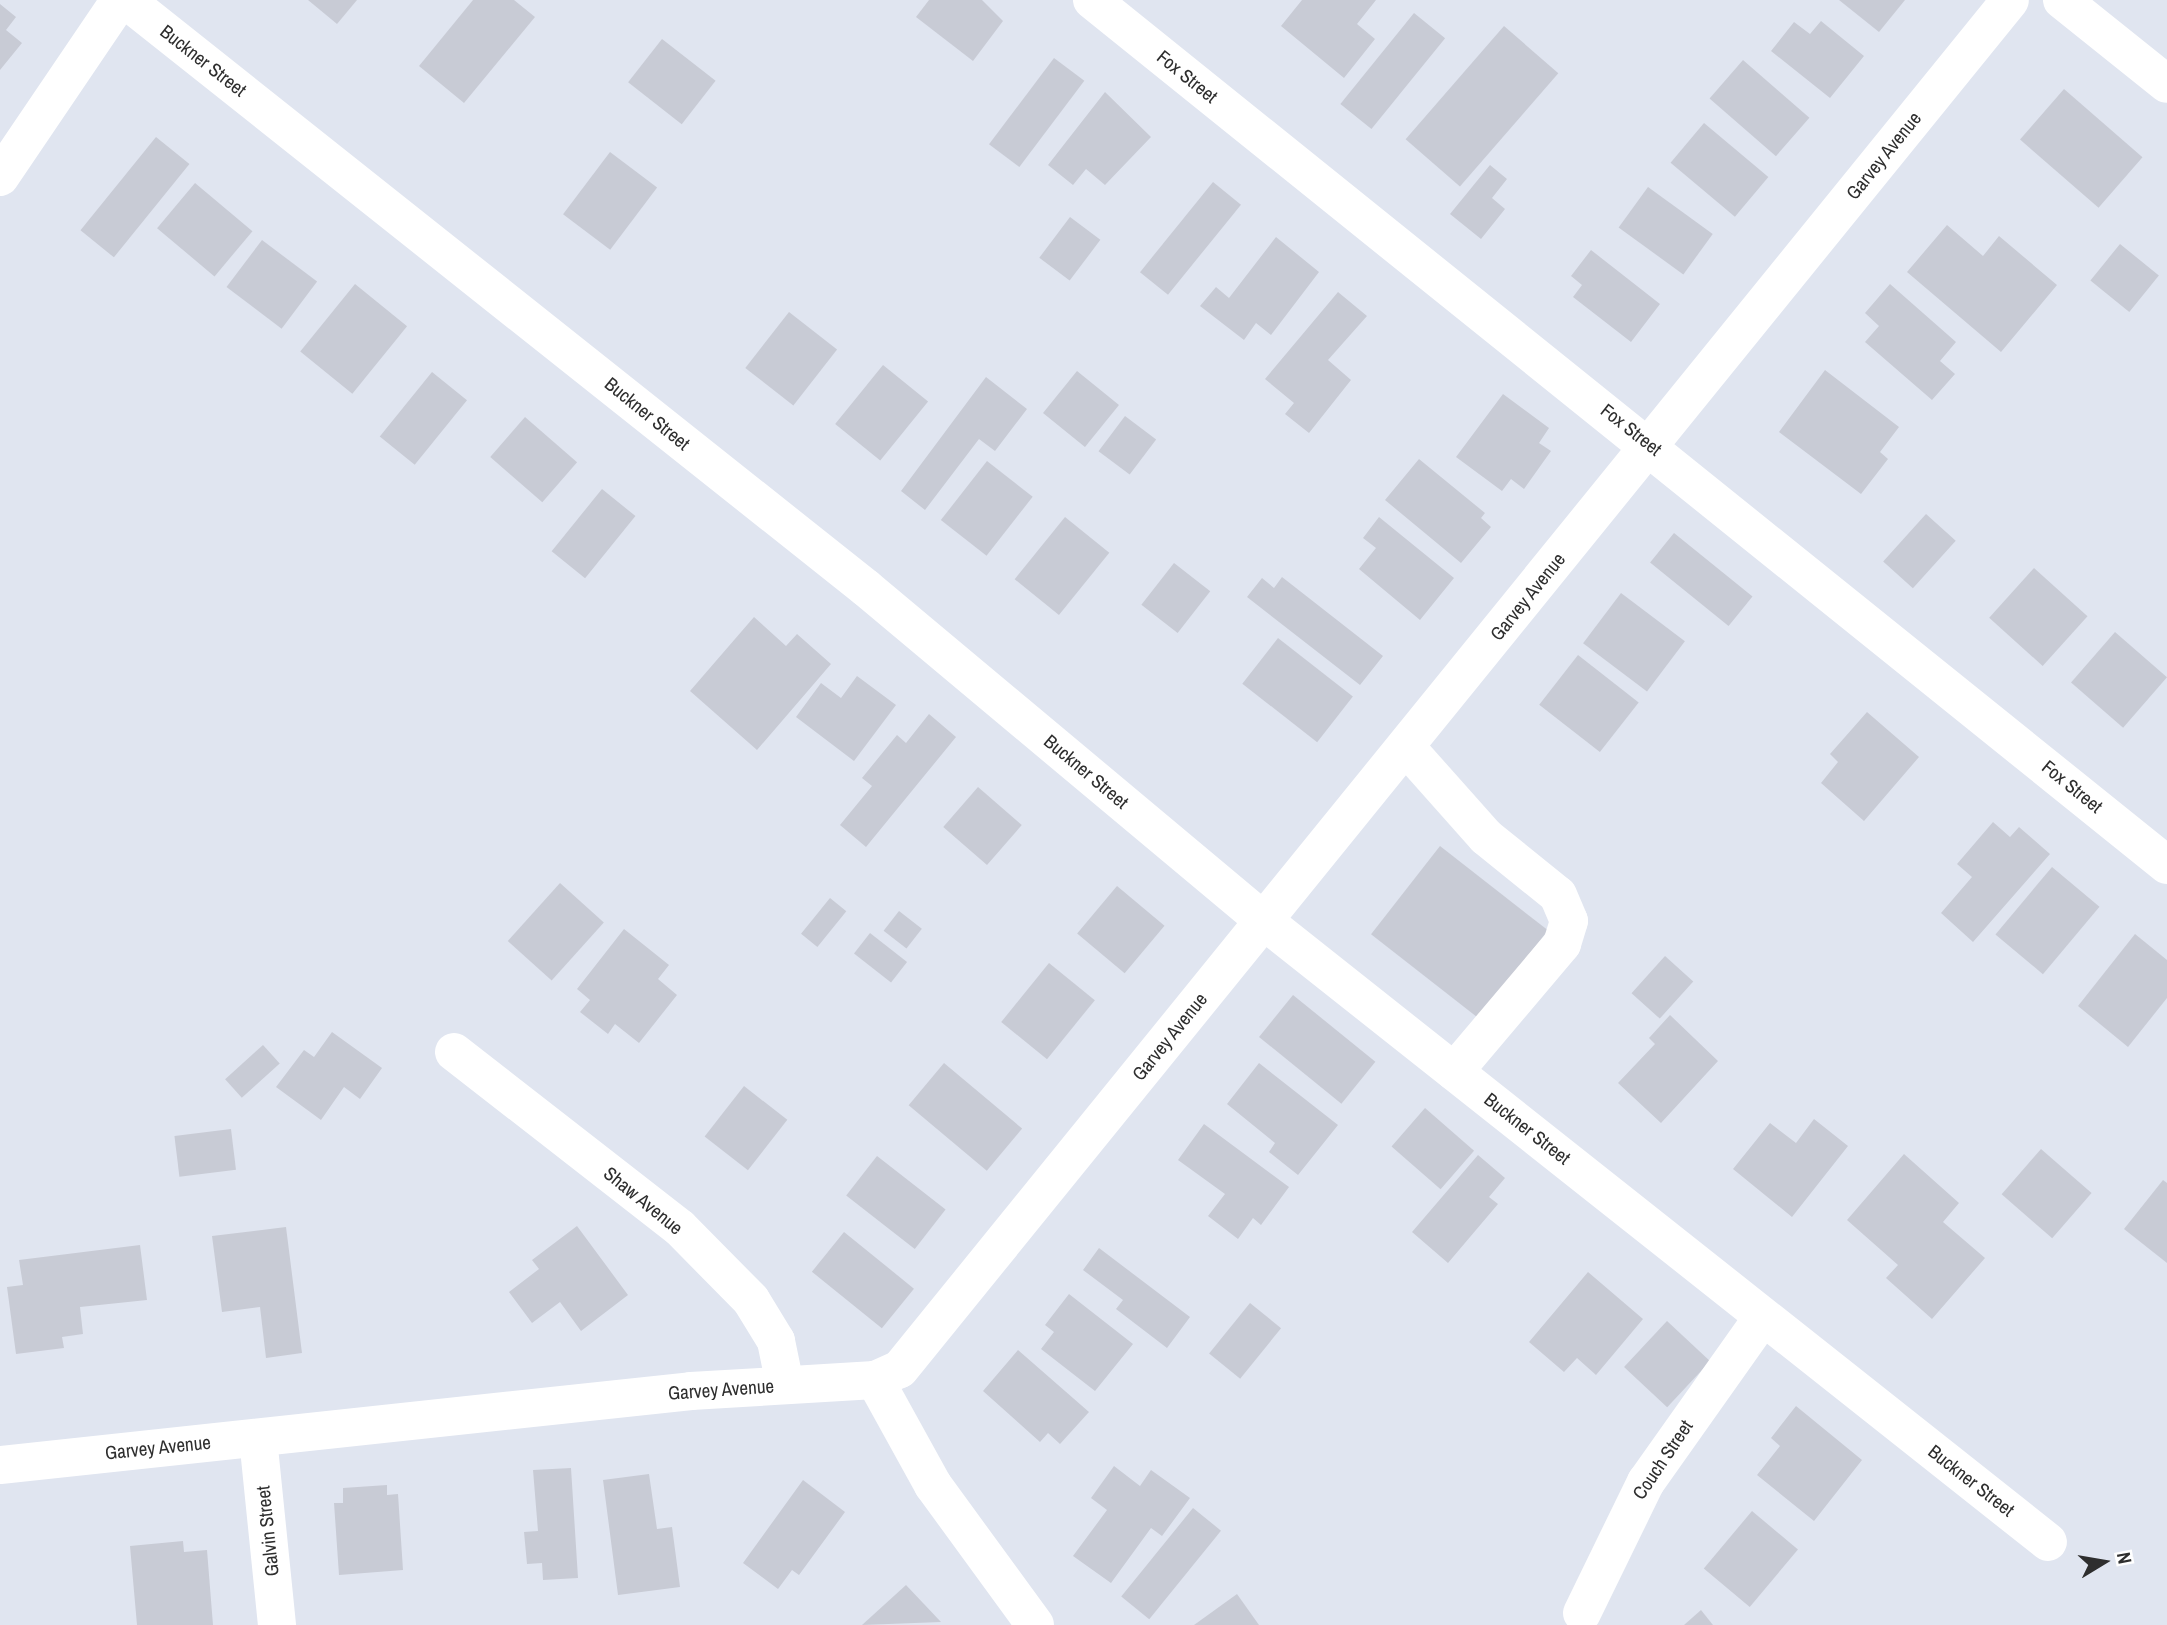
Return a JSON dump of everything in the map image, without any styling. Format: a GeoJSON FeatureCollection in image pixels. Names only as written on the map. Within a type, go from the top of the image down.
{"type":"FeatureCollection","features":[{"type":"Feature","properties":{"kind":"street"},"geometry":{"type":"LineString","coordinates":[[0,177],[120,0]]}},
{"type":"Feature","properties":{"kind":"street","name":"Buckner Street"},"geometry":{"type":"LineString","coordinates":[[126,0],[866,588],[1264,921],[2048,1542]]}},
{"type":"Feature","properties":{"kind":"street","name":"Fox Street"},"geometry":{"type":"LineString","coordinates":[[1092,0],[1652,445],[2167,865]]}},
{"type":"Feature","properties":{"kind":"street","name":"Garvey Avenue"},"geometry":{"type":"LineString","coordinates":[[0,1465],[785,1385],[875,1380],[900,1369],[1652,445],[2010,0]]}},
{"type":"Feature","properties":{"kind":"street"},"geometry":{"type":"LineString","coordinates":[[2062,0],[2167,84]]}},
{"type":"Feature","properties":{"kind":"street"},"geometry":{"type":"LineString","coordinates":[[1406,747],[1486,836],[1558,895],[1569,921],[1562,944],[1454,1072]]}},
{"type":"Feature","properties":{"kind":"street","name":"Shaw Avenue"},"geometry":{"type":"LineString","coordinates":[[454,1052],[680,1228],[751,1300],[776,1340],[785,1385]]}},
{"type":"Feature","properties":{"kind":"street","name":"Couch Street"},"geometry":{"type":"LineString","coordinates":[[1582,1613],[1646,1482],[1763,1317]]}},
{"type":"Feature","properties":{"kind":"street"},"geometry":{"type":"LineString","coordinates":[[875,1380],[933,1485],[1035,1625]]}},
{"type":"Feature","properties":{"kind":"street","name":"Galvin Street"},"geometry":{"type":"LineString","coordinates":[[258,1438],[277,1625]]}},
{"type":"Feature","properties":{"kind":"building"},"geometry":{"type":"Polygon","coordinates":[[[308,0],[357,0],[337,24],[308,0]]]}},
{"type":"Feature","properties":{"kind":"building"},"geometry":{"type":"Polygon","coordinates":[[[473,0],[514,0],[535,17],[464,103],[419,66],[473,0]]]}},
{"type":"Feature","properties":{"kind":"building"},"geometry":{"type":"Polygon","coordinates":[[[929,0],[982,0],[1003,21],[973,61],[916,17],[929,0]]]}},
{"type":"Feature","properties":{"kind":"building"},"geometry":{"type":"Polygon","coordinates":[[[1302,0],[1376,0],[1357,24],[1375,39],[1344,78],[1281,26],[1302,0]]]}},
{"type":"Feature","properties":{"kind":"building"},"geometry":{"type":"Polygon","coordinates":[[[1839,0],[1905,0],[1879,32],[1839,0]]]}},
{"type":"Feature","properties":{"kind":"building"},"geometry":{"type":"Polygon","coordinates":[[[0,4],[16,17],[6,30],[22,43],[0,70],[0,4]]]}},
{"type":"Feature","properties":{"kind":"building"},"geometry":{"type":"Polygon","coordinates":[[[1414,13],[1445,38],[1371,129],[1340,104],[1414,13]]]}},
{"type":"Feature","properties":{"kind":"building"},"geometry":{"type":"Polygon","coordinates":[[[1821,21],[1864,56],[1830,98],[1771,51],[1794,22],[1810,34],[1821,21]]]}},
{"type":"Feature","properties":{"kind":"building"},"geometry":{"type":"Polygon","coordinates":[[[1504,26],[1558,73],[1460,186],[1406,139],[1504,26]]]}},
{"type":"Feature","properties":{"kind":"building"},"geometry":{"type":"Polygon","coordinates":[[[662,39],[716,81],[682,124],[628,82],[662,39]]]}},
{"type":"Feature","properties":{"kind":"building"},"geometry":{"type":"Polygon","coordinates":[[[1054,58],[1084,81],[1019,167],[989,144],[1054,58]]]}},
{"type":"Feature","properties":{"kind":"building"},"geometry":{"type":"Polygon","coordinates":[[[1743,60],[1809,118],[1776,156],[1710,98],[1743,60]]]}},
{"type":"Feature","properties":{"kind":"building"},"geometry":{"type":"Polygon","coordinates":[[[2064,89],[2142,157],[2099,208],[2020,140],[2064,89]]]}},
{"type":"Feature","properties":{"kind":"building"},"geometry":{"type":"Polygon","coordinates":[[[1105,92],[1151,137],[1105,185],[1086,169],[1073,185],[1048,165],[1105,92]]]}},
{"type":"Feature","properties":{"kind":"building"},"geometry":{"type":"Polygon","coordinates":[[[1704,123],[1768,177],[1735,217],[1671,163],[1704,123]]]}},
{"type":"Feature","properties":{"kind":"building"},"geometry":{"type":"Polygon","coordinates":[[[156,137],[189,164],[114,257],[80,230],[156,137]]]}},
{"type":"Feature","properties":{"kind":"building"},"geometry":{"type":"Polygon","coordinates":[[[610,152],[657,188],[610,250],[563,214],[610,152]]]}},
{"type":"Feature","properties":{"kind":"building"},"geometry":{"type":"Polygon","coordinates":[[[1490,165],[1507,179],[1492,198],[1505,209],[1481,239],[1450,214],[1490,165]]]}},
{"type":"Feature","properties":{"kind":"building"},"geometry":{"type":"Polygon","coordinates":[[[1213,182],[1241,205],[1168,295],[1140,272],[1213,182]]]}},
{"type":"Feature","properties":{"kind":"building"},"geometry":{"type":"Polygon","coordinates":[[[195,183],[252,231],[215,276],[157,228],[195,183]]]}},
{"type":"Feature","properties":{"kind":"building"},"geometry":{"type":"Polygon","coordinates":[[[1648,187],[1713,234],[1683,274],[1619,227],[1648,187]]]}},
{"type":"Feature","properties":{"kind":"building"},"geometry":{"type":"Polygon","coordinates":[[[1070,217],[1100,240],[1070,281],[1039,258],[1070,217]]]}},
{"type":"Feature","properties":{"kind":"building"},"geometry":{"type":"Polygon","coordinates":[[[1947,225],[1983,256],[1999,236],[2057,285],[2001,352],[1907,272],[1947,225]]]}},
{"type":"Feature","properties":{"kind":"building"},"geometry":{"type":"Polygon","coordinates":[[[1276,237],[1319,272],[1271,335],[1256,323],[1244,340],[1200,306],[1216,287],[1229,298],[1276,237]]]}},
{"type":"Feature","properties":{"kind":"building"},"geometry":{"type":"Polygon","coordinates":[[[262,240],[317,282],[282,329],[226,287],[262,240]]]}},
{"type":"Feature","properties":{"kind":"building"},"geometry":{"type":"Polygon","coordinates":[[[2120,244],[2159,275],[2129,312],[2090,281],[2120,244]]]}},
{"type":"Feature","properties":{"kind":"building"},"geometry":{"type":"Polygon","coordinates":[[[1591,250],[1660,304],[1631,342],[1573,297],[1582,285],[1571,276],[1591,250]]]}},
{"type":"Feature","properties":{"kind":"building"},"geometry":{"type":"Polygon","coordinates":[[[355,284],[407,326],[352,394],[300,352],[355,284]]]}},
{"type":"Feature","properties":{"kind":"building"},"geometry":{"type":"Polygon","coordinates":[[[1890,284],[1956,342],[1940,361],[1955,374],[1932,400],[1865,342],[1879,326],[1865,313],[1890,284]]]}},
{"type":"Feature","properties":{"kind":"building"},"geometry":{"type":"Polygon","coordinates":[[[1338,292],[1367,316],[1328,360],[1351,380],[1309,433],[1285,414],[1294,403],[1265,379],[1338,292]]]}},
{"type":"Feature","properties":{"kind":"building"},"geometry":{"type":"Polygon","coordinates":[[[789,312],[837,350],[793,406],[745,368],[789,312]]]}},
{"type":"Feature","properties":{"kind":"building"},"geometry":{"type":"Polygon","coordinates":[[[883,365],[928,402],[880,461],[835,424],[883,365]]]}},
{"type":"Feature","properties":{"kind":"building"},"geometry":{"type":"Polygon","coordinates":[[[1825,370],[1899,427],[1880,452],[1888,459],[1861,494],[1779,432],[1825,370]]]}},
{"type":"Feature","properties":{"kind":"building"},"geometry":{"type":"Polygon","coordinates":[[[1077,371],[1119,405],[1085,447],[1043,413],[1077,371]]]}},
{"type":"Feature","properties":{"kind":"building"},"geometry":{"type":"Polygon","coordinates":[[[432,372],[467,400],[415,465],[380,437],[432,372]]]}},
{"type":"Feature","properties":{"kind":"building"},"geometry":{"type":"Polygon","coordinates":[[[986,377],[1027,409],[995,451],[979,439],[925,510],[901,491],[986,377]]]}},
{"type":"Feature","properties":{"kind":"building"},"geometry":{"type":"Polygon","coordinates":[[[1503,394],[1549,428],[1539,443],[1551,451],[1524,489],[1511,479],[1502,491],[1456,457],[1503,394]]]}},
{"type":"Feature","properties":{"kind":"building"},"geometry":{"type":"Polygon","coordinates":[[[1125,416],[1156,439],[1130,475],[1099,451],[1125,416]]]}},
{"type":"Feature","properties":{"kind":"building"},"geometry":{"type":"Polygon","coordinates":[[[525,417],[577,462],[542,502],[490,457],[525,417]]]}},
{"type":"Feature","properties":{"kind":"building"},"geometry":{"type":"Polygon","coordinates":[[[1419,459],[1485,513],[1481,518],[1491,527],[1461,563],[1385,500],[1419,459]]]}},
{"type":"Feature","properties":{"kind":"building"},"geometry":{"type":"Polygon","coordinates":[[[987,461],[1033,497],[987,556],[941,520],[987,461]]]}},
{"type":"Feature","properties":{"kind":"building"},"geometry":{"type":"Polygon","coordinates":[[[602,489],[635,516],[585,578],[552,551],[602,489]]]}},
{"type":"Feature","properties":{"kind":"building"},"geometry":{"type":"Polygon","coordinates":[[[1926,514],[1956,541],[1913,588],[1883,562],[1926,514]]]}},
{"type":"Feature","properties":{"kind":"building"},"geometry":{"type":"Polygon","coordinates":[[[1065,517],[1109,553],[1059,615],[1015,579],[1065,517]]]}},
{"type":"Feature","properties":{"kind":"building"},"geometry":{"type":"Polygon","coordinates":[[[1379,517],[1454,578],[1420,620],[1359,569],[1376,548],[1363,538],[1379,517]]]}},
{"type":"Feature","properties":{"kind":"building"},"geometry":{"type":"Polygon","coordinates":[[[1674,533],[1752,597],[1729,626],[1650,563],[1674,533]]]}},
{"type":"Feature","properties":{"kind":"building"},"geometry":{"type":"Polygon","coordinates":[[[1174,563],[1210,591],[1178,633],[1141,605],[1174,563]]]}},
{"type":"Feature","properties":{"kind":"building"},"geometry":{"type":"Polygon","coordinates":[[[2034,568],[2088,616],[2043,666],[1989,618],[2034,568]]]}},
{"type":"Feature","properties":{"kind":"building"},"geometry":{"type":"Polygon","coordinates":[[[1282,577],[1383,656],[1360,685],[1247,597],[1262,578],[1274,588],[1282,577]]]}},
{"type":"Feature","properties":{"kind":"building"},"geometry":{"type":"Polygon","coordinates":[[[1621,593],[1685,641],[1647,691],[1583,643],[1621,593]]]}},
{"type":"Feature","properties":{"kind":"building"},"geometry":{"type":"Polygon","coordinates":[[[754,617],[786,646],[797,634],[831,664],[757,750],[690,691],[754,617]]]}},
{"type":"Feature","properties":{"kind":"building"},"geometry":{"type":"Polygon","coordinates":[[[2115,632],[2167,677],[2123,728],[2071,683],[2115,632]]]}},
{"type":"Feature","properties":{"kind":"building"},"geometry":{"type":"Polygon","coordinates":[[[1278,638],[1353,696],[1317,742],[1242,684],[1278,638]]]}},
{"type":"Feature","properties":{"kind":"building"},"geometry":{"type":"Polygon","coordinates":[[[1578,655],[1639,702],[1600,752],[1539,705],[1578,655]]]}},
{"type":"Feature","properties":{"kind":"building"},"geometry":{"type":"Polygon","coordinates":[[[857,676],[896,705],[854,761],[796,717],[821,683],[841,698],[857,676]]]}},
{"type":"Feature","properties":{"kind":"building"},"geometry":{"type":"Polygon","coordinates":[[[1867,712],[1919,757],[1864,821],[1821,783],[1838,762],[1830,754],[1867,712]]]}},
{"type":"Feature","properties":{"kind":"building"},"geometry":{"type":"Polygon","coordinates":[[[929,714],[956,737],[866,847],[840,825],[872,786],[862,778],[897,735],[906,743],[929,714]]]}},
{"type":"Feature","properties":{"kind":"building"},"geometry":{"type":"Polygon","coordinates":[[[978,787],[1022,825],[987,865],[943,827],[978,787]]]}},
{"type":"Feature","properties":{"kind":"building"},"geometry":{"type":"Polygon","coordinates":[[[1993,822],[2010,837],[2019,827],[2050,854],[1973,942],[1941,913],[1972,877],[1957,864],[1993,822]]]}},
{"type":"Feature","properties":{"kind":"building"},"geometry":{"type":"Polygon","coordinates":[[[1440,846],[1548,930],[1479,1019],[1371,934],[1440,846]]]}},
{"type":"Feature","properties":{"kind":"building"},"geometry":{"type":"Polygon","coordinates":[[[2052,867],[2099,907],[2043,974],[1995,934],[2052,867]]]}},
{"type":"Feature","properties":{"kind":"building"},"geometry":{"type":"Polygon","coordinates":[[[560,883],[604,922],[552,980],[508,941],[560,883]]]}},
{"type":"Feature","properties":{"kind":"building"},"geometry":{"type":"Polygon","coordinates":[[[1117,886],[1164,926],[1125,973],[1077,933],[1117,886]]]}},
{"type":"Feature","properties":{"kind":"building"},"geometry":{"type":"Polygon","coordinates":[[[830,898],[846,911],[817,947],[801,934],[830,898]]]}},
{"type":"Feature","properties":{"kind":"building"},"geometry":{"type":"Polygon","coordinates":[[[899,911],[922,929],[906,949],[884,931],[899,911]]]}},
{"type":"Feature","properties":{"kind":"building"},"geometry":{"type":"Polygon","coordinates":[[[624,929],[669,965],[658,979],[677,995],[639,1043],[615,1024],[608,1034],[580,1012],[590,1000],[577,989],[624,929]]]}},
{"type":"Feature","properties":{"kind":"building"},"geometry":{"type":"Polygon","coordinates":[[[870,933],[907,962],[891,982],[854,953],[870,933]]]}},
{"type":"Feature","properties":{"kind":"building"},"geometry":{"type":"Polygon","coordinates":[[[2135,934],[2167,960],[2167,998],[2128,1047],[2078,1006],[2135,934]]]}},
{"type":"Feature","properties":{"kind":"building"},"geometry":{"type":"Polygon","coordinates":[[[1665,956],[1693,981],[1660,1019],[1632,993],[1665,956]]]}},
{"type":"Feature","properties":{"kind":"building"},"geometry":{"type":"Polygon","coordinates":[[[1049,963],[1095,1000],[1047,1059],[1001,1022],[1049,963]]]}},
{"type":"Feature","properties":{"kind":"building"},"geometry":{"type":"Polygon","coordinates":[[[1293,995],[1375,1062],[1341,1104],[1259,1037],[1293,995]]]}},
{"type":"Feature","properties":{"kind":"building"},"geometry":{"type":"Polygon","coordinates":[[[1670,1015],[1718,1061],[1661,1123],[1618,1083],[1655,1044],[1649,1038],[1670,1015]]]}},
{"type":"Feature","properties":{"kind":"building"},"geometry":{"type":"Polygon","coordinates":[[[332,1032],[382,1068],[360,1099],[344,1087],[321,1120],[276,1087],[304,1050],[314,1057],[332,1032]]]}},
{"type":"Feature","properties":{"kind":"building"},"geometry":{"type":"Polygon","coordinates":[[[263,1045],[280,1064],[242,1098],[225,1079],[263,1045]]]}},
{"type":"Feature","properties":{"kind":"building"},"geometry":{"type":"Polygon","coordinates":[[[944,1063],[1022,1129],[987,1171],[909,1105],[944,1063]]]}},
{"type":"Feature","properties":{"kind":"building"},"geometry":{"type":"Polygon","coordinates":[[[1259,1063],[1338,1125],[1298,1175],[1269,1152],[1275,1143],[1227,1104],[1259,1063]]]}},
{"type":"Feature","properties":{"kind":"building"},"geometry":{"type":"Polygon","coordinates":[[[744,1086],[787,1120],[748,1170],[705,1136],[744,1086]]]}},
{"type":"Feature","properties":{"kind":"building"},"geometry":{"type":"Polygon","coordinates":[[[1425,1108],[1474,1151],[1441,1189],[1392,1146],[1425,1108]]]}},
{"type":"Feature","properties":{"kind":"building"},"geometry":{"type":"Polygon","coordinates":[[[1814,1119],[1848,1146],[1792,1217],[1733,1169],[1770,1123],[1796,1143],[1814,1119]]]}},
{"type":"Feature","properties":{"kind":"building"},"geometry":{"type":"Polygon","coordinates":[[[1204,1124],[1289,1187],[1261,1225],[1253,1218],[1238,1239],[1208,1216],[1225,1194],[1178,1160],[1204,1124]]]}},
{"type":"Feature","properties":{"kind":"building"},"geometry":{"type":"Polygon","coordinates":[[[231,1129],[236,1170],[179,1177],[174,1136],[231,1129]]]}},
{"type":"Feature","properties":{"kind":"building"},"geometry":{"type":"Polygon","coordinates":[[[2041,1149],[2092,1193],[2052,1238],[2002,1194],[2041,1149]]]}},
{"type":"Feature","properties":{"kind":"building"},"geometry":{"type":"Polygon","coordinates":[[[1904,1154],[1959,1203],[1943,1222],[1985,1258],[1932,1319],[1886,1278],[1898,1265],[1847,1220],[1904,1154]]]}},
{"type":"Feature","properties":{"kind":"building"},"geometry":{"type":"Polygon","coordinates":[[[1478,1155],[1505,1178],[1489,1197],[1498,1204],[1448,1263],[1412,1232],[1478,1155]]]}},
{"type":"Feature","properties":{"kind":"building"},"geometry":{"type":"Polygon","coordinates":[[[877,1156],[946,1210],[915,1249],[846,1195],[877,1156]]]}},
{"type":"Feature","properties":{"kind":"building"},"geometry":{"type":"Polygon","coordinates":[[[2163,1180],[2167,1183],[2167,1263],[2124,1229],[2163,1180]]]}},
{"type":"Feature","properties":{"kind":"building"},"geometry":{"type":"Polygon","coordinates":[[[577,1226],[628,1295],[581,1331],[560,1302],[532,1323],[509,1292],[539,1269],[532,1260],[577,1226]]]}},
{"type":"Feature","properties":{"kind":"building"},"geometry":{"type":"Polygon","coordinates":[[[286,1227],[302,1353],[266,1358],[260,1307],[222,1312],[212,1236],[286,1227]]]}},
{"type":"Feature","properties":{"kind":"building"},"geometry":{"type":"Polygon","coordinates":[[[844,1232],[914,1289],[882,1328],[812,1272],[844,1232]]]}},
{"type":"Feature","properties":{"kind":"building"},"geometry":{"type":"Polygon","coordinates":[[[140,1245],[147,1300],[80,1307],[83,1334],[62,1337],[64,1348],[16,1354],[7,1287],[23,1285],[19,1260],[140,1245]]]}},
{"type":"Feature","properties":{"kind":"building"},"geometry":{"type":"Polygon","coordinates":[[[1099,1248],[1190,1317],[1167,1348],[1116,1309],[1123,1300],[1083,1270],[1099,1248]]]}},
{"type":"Feature","properties":{"kind":"building"},"geometry":{"type":"Polygon","coordinates":[[[1588,1272],[1643,1319],[1596,1375],[1577,1358],[1564,1372],[1529,1342],[1588,1272]]]}},
{"type":"Feature","properties":{"kind":"building"},"geometry":{"type":"Polygon","coordinates":[[[1069,1294],[1133,1344],[1095,1391],[1041,1349],[1054,1332],[1045,1325],[1069,1294]]]}},
{"type":"Feature","properties":{"kind":"building"},"geometry":{"type":"Polygon","coordinates":[[[1250,1303],[1281,1328],[1240,1379],[1209,1354],[1250,1303]]]}},
{"type":"Feature","properties":{"kind":"building"},"geometry":{"type":"Polygon","coordinates":[[[1667,1321],[1710,1361],[1667,1407],[1624,1367],[1667,1321]]]}},
{"type":"Feature","properties":{"kind":"building"},"geometry":{"type":"Polygon","coordinates":[[[1018,1350],[1089,1412],[1060,1444],[1048,1433],[1040,1442],[983,1391],[1018,1350]]]}},
{"type":"Feature","properties":{"kind":"building"},"geometry":{"type":"Polygon","coordinates":[[[1796,1406],[1862,1460],[1814,1521],[1757,1475],[1780,1446],[1771,1438],[1796,1406]]]}},
{"type":"Feature","properties":{"kind":"building"},"geometry":{"type":"Polygon","coordinates":[[[1114,1466],[1140,1486],[1151,1470],[1190,1498],[1162,1536],[1151,1528],[1111,1583],[1073,1556],[1107,1510],[1091,1498],[1114,1466]]]}},
{"type":"Feature","properties":{"kind":"building"},"geometry":{"type":"Polygon","coordinates":[[[571,1468],[578,1578],[543,1580],[542,1563],[527,1564],[524,1532],[538,1531],[533,1470],[571,1468]]]}},
{"type":"Feature","properties":{"kind":"building"},"geometry":{"type":"Polygon","coordinates":[[[649,1474],[657,1529],[672,1527],[680,1587],[618,1595],[603,1480],[649,1474]]]}},
{"type":"Feature","properties":{"kind":"building"},"geometry":{"type":"Polygon","coordinates":[[[803,1480],[845,1512],[799,1575],[792,1570],[778,1589],[743,1563],[803,1480]]]}},
{"type":"Feature","properties":{"kind":"building"},"geometry":{"type":"Polygon","coordinates":[[[387,1485],[387,1495],[398,1494],[403,1570],[339,1575],[334,1503],[343,1503],[343,1488],[387,1485]]]}},
{"type":"Feature","properties":{"kind":"building"},"geometry":{"type":"Polygon","coordinates":[[[1193,1508],[1221,1531],[1149,1619],[1121,1597],[1193,1508]]]}},
{"type":"Feature","properties":{"kind":"building"},"geometry":{"type":"Polygon","coordinates":[[[1752,1511],[1798,1550],[1750,1607],[1704,1568],[1752,1511]]]}},
{"type":"Feature","properties":{"kind":"building"},"geometry":{"type":"Polygon","coordinates":[[[183,1541],[184,1552],[207,1550],[213,1625],[137,1625],[130,1546],[183,1541]]]}},
{"type":"Feature","properties":{"kind":"building"},"geometry":{"type":"Polygon","coordinates":[[[906,1585],[941,1622],[862,1625],[906,1585]]]}},
{"type":"Feature","properties":{"kind":"building"},"geometry":{"type":"Polygon","coordinates":[[[1237,1594],[1259,1625],[1194,1625],[1237,1594]]]}},
{"type":"Feature","properties":{"kind":"building"},"geometry":{"type":"Polygon","coordinates":[[[1701,1610],[1713,1625],[1684,1625],[1701,1610]]]}}]}
